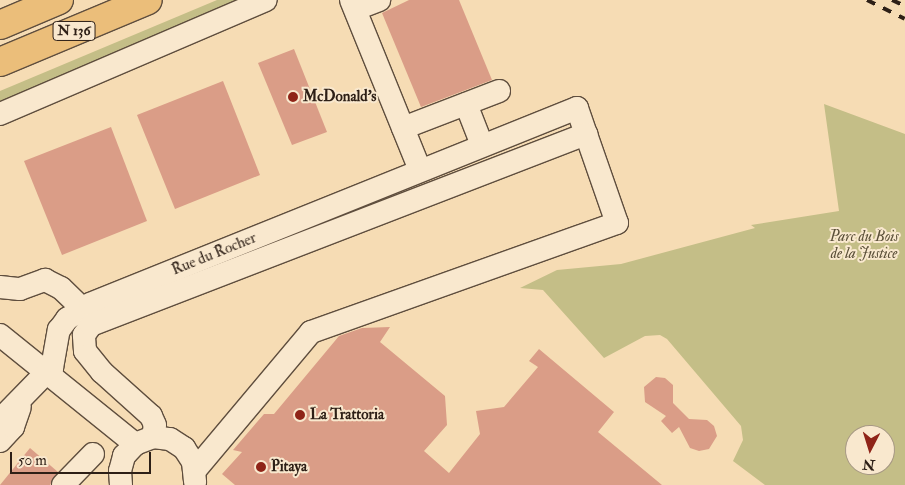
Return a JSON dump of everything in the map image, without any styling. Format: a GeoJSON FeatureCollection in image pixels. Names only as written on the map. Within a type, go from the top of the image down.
{"type":"FeatureCollection","features":[{"type":"Feature","properties":{"kind":"highway","name":"N 136"},"geometry":{"type":"LineString","coordinates":[[0,25],[59,0]]}},
{"type":"Feature","properties":{"kind":"highway","name":"N 136"},"geometry":{"type":"LineString","coordinates":[[0,62],[148,0]]}},
{"type":"Feature","properties":{"kind":"street"},"geometry":{"type":"LineString","coordinates":[[0,114],[266,0]]}},
{"type":"Feature","properties":{"kind":"street"},"geometry":{"type":"LineString","coordinates":[[379,0],[353,5],[420,170]]}},
{"type":"Feature","properties":{"kind":"street"},"geometry":{"type":"LineString","coordinates":[[403,128],[499,91]]}},
{"type":"Feature","properties":{"kind":"street"},"geometry":{"type":"LineString","coordinates":[[466,104],[482,146]]}},
{"type":"Feature","properties":{"kind":"street","name":"Rue du Rocher"},"geometry":{"type":"LineString","coordinates":[[44,376],[52,368],[59,330],[67,319],[82,308],[577,108],[617,223],[311,332],[194,477]]}},
{"type":"Feature","properties":{"kind":"street"},"geometry":{"type":"LineString","coordinates":[[120,483],[124,456],[144,440],[155,425],[151,416],[102,372],[85,351],[84,335],[91,324],[586,134]]}},
{"type":"Feature","properties":{"kind":"street"},"geometry":{"type":"LineString","coordinates":[[0,287],[20,289],[45,280],[61,288],[82,308]]}},
{"type":"Feature","properties":{"kind":"street"},"geometry":{"type":"LineString","coordinates":[[0,335],[44,376],[144,440],[177,442],[190,454],[194,477]]}},
{"type":"Feature","properties":{"kind":"street"},"geometry":{"type":"LineString","coordinates":[[0,420],[44,376]]}},
{"type":"Feature","properties":{"kind":"street"},"geometry":{"type":"LineString","coordinates":[[0,441],[13,426],[24,397]]}},
{"type":"Feature","properties":{"kind":"street"},"geometry":{"type":"LineString","coordinates":[[63,485],[93,454]]}},
{"type":"Feature","properties":{"kind":"green space"},"geometry":{"type":"Polygon","coordinates":[[[217,0],[245,0],[0,104],[0,91],[217,0]]]}},
{"type":"Feature","properties":{"kind":"green space","name":"Parc du Bois de la Justice"},"geometry":{"type":"Polygon","coordinates":[[[824,104],[905,134],[905,485],[765,485],[733,461],[743,440],[741,426],[667,339],[660,335],[645,336],[604,358],[543,290],[520,288],[557,270],[621,264],[755,228],[751,225],[839,211],[824,104]]]}},
{"type":"Feature","properties":{"kind":"building"},"geometry":{"type":"Polygon","coordinates":[[[409,0],[459,0],[492,80],[421,107],[382,13],[409,0]]]}},
{"type":"Feature","properties":{"kind":"building","name":"McDonald's"},"geometry":{"type":"Polygon","coordinates":[[[294,49],[327,132],[292,145],[258,63],[294,49]]]}},
{"type":"Feature","properties":{"kind":"building"},"geometry":{"type":"Polygon","coordinates":[[[223,81],[260,175],[175,209],[137,115],[223,81]]]}},
{"type":"Feature","properties":{"kind":"building"},"geometry":{"type":"Polygon","coordinates":[[[111,127],[147,221],[62,255],[24,161],[111,127]]]}},
{"type":"Feature","properties":{"kind":"building"},"geometry":{"type":"Polygon","coordinates":[[[390,327],[380,342],[445,396],[447,425],[424,451],[449,473],[480,434],[476,411],[504,407],[538,367],[529,361],[539,349],[614,412],[598,432],[662,485],[235,485],[222,474],[242,452],[233,450],[264,414],[274,414],[339,336],[362,328],[390,327]]]}},
{"type":"Feature","properties":{"kind":"building"},"geometry":{"type":"Polygon","coordinates":[[[656,377],[665,378],[673,385],[673,403],[689,419],[707,420],[714,426],[717,436],[709,449],[699,451],[690,448],[679,427],[672,433],[661,421],[666,416],[645,402],[644,387],[656,377]]]}},
{"type":"Feature","properties":{"kind":"building"},"geometry":{"type":"Polygon","coordinates":[[[30,448],[58,472],[50,485],[0,485],[30,448]]]}},
{"type":"Feature","properties":{"kind":"railway"},"geometry":{"type":"LineString","coordinates":[[867,0],[905,19]]}},
{"type":"Feature","properties":{"kind":"railway"},"geometry":{"type":"LineString","coordinates":[[892,0],[905,6]]}},
{"type":"Feature","properties":{"kind":"place","name":"McDonald's"},"geometry":{"type":"Point","coordinates":[293,97]}},
{"type":"Feature","properties":{"kind":"place","name":"La Trattoria"},"geometry":{"type":"Point","coordinates":[300,415]}},
{"type":"Feature","properties":{"kind":"place","name":"Pitaya"},"geometry":{"type":"Point","coordinates":[261,467]}}]}
